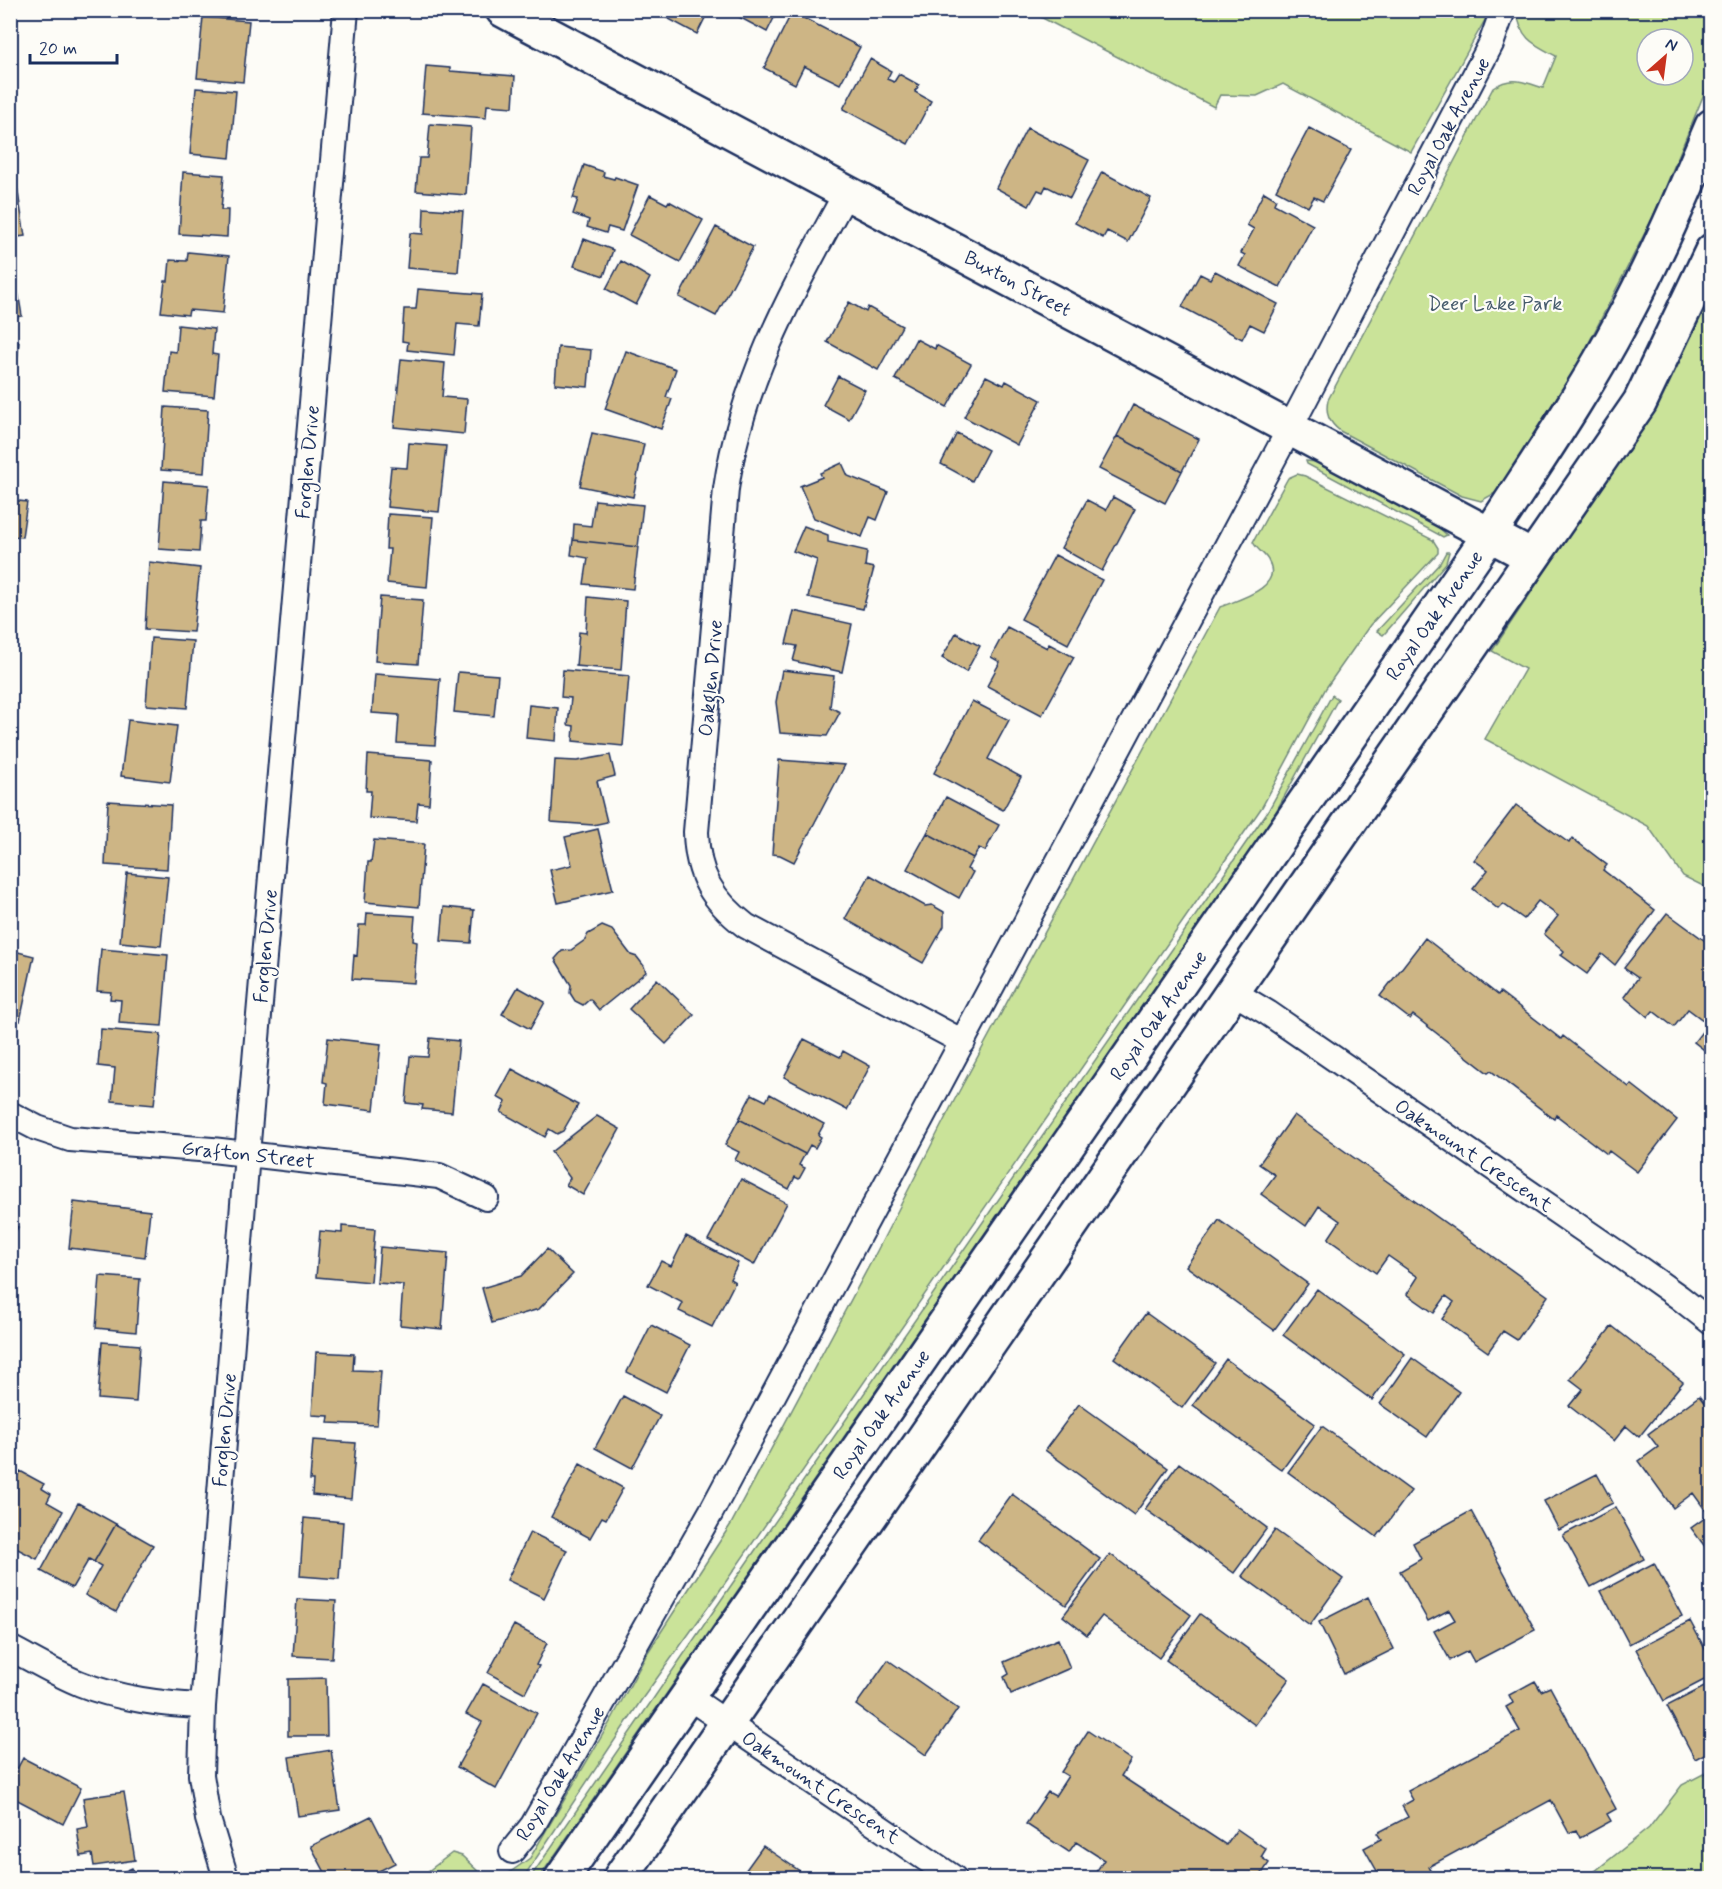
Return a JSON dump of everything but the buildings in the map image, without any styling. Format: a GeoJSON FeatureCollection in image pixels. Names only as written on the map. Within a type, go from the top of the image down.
{"type":"FeatureCollection","features":[{"type":"Feature","properties":{"kind":"main road","name":"Buxton Street"},"geometry":{"type":"LineString","coordinates":[[503,10],[1532,557]]}},
{"type":"Feature","properties":{"kind":"main road","name":"Royal Oak Avenue"},"geometry":{"type":"LineString","coordinates":[[562,1878],[1490,534],[1578,398],[1622,321],[1674,217],[1712,126]]}},
{"type":"Feature","properties":{"kind":"main road"},"geometry":{"type":"LineString","coordinates":[[620,1878],[1640,402],[1712,251]]}},
{"type":"Feature","properties":{"kind":"street","name":"Forglen Drive"},"geometry":{"type":"LineString","coordinates":[[226,1878],[208,1819],[201,1775],[203,1706],[247,1154],[346,10]]}},
{"type":"Feature","properties":{"kind":"street","name":"Royal Oak Avenue"},"geometry":{"type":"LineString","coordinates":[[512,1851],[534,1825],[711,1512],[1290,428],[1485,55],[1503,10]]}},
{"type":"Feature","properties":{"kind":"street","name":"Oakglen Drive"},"geometry":{"type":"LineString","coordinates":[[846,193],[762,356],[750,388],[730,461],[696,832],[697,852],[709,888],[722,905],[746,926],[963,1042]]}},
{"type":"Feature","properties":{"kind":"street","name":"Oakmount Crescent"},"geometry":{"type":"LineString","coordinates":[[1233,992],[1278,1020],[1620,1255],[1712,1323]]}},
{"type":"Feature","properties":{"kind":"street","name":"Grafton Street"},"geometry":{"type":"LineString","coordinates":[[10,1114],[37,1128],[70,1139],[247,1154],[439,1176],[486,1198]]}},
{"type":"Feature","properties":{"kind":"street"},"geometry":{"type":"LineString","coordinates":[[10,1648],[81,1684],[100,1690],[168,1703],[203,1706]]}},
{"type":"Feature","properties":{"kind":"street","name":"Oakmount Crescent"},"geometry":{"type":"LineString","coordinates":[[687,1696],[954,1878]]}},
{"type":"Feature","properties":{"kind":"green space"},"geometry":{"type":"Polygon","coordinates":[[[1029,11],[1490,11],[1411,152],[1283,84],[1257,96],[1220,95],[1214,107],[1029,11]]]}},
{"type":"Feature","properties":{"kind":"green space","name":"Deer Lake Park"},"geometry":{"type":"Polygon","coordinates":[[[1517,11],[1711,11],[1711,77],[1654,215],[1577,366],[1497,492],[1481,501],[1462,496],[1340,431],[1329,417],[1327,405],[1493,88],[1512,81],[1543,88],[1556,56],[1529,40],[1521,28],[1517,11]]]}},
{"type":"Feature","properties":{"kind":"green space"},"geometry":{"type":"Polygon","coordinates":[[[1711,290],[1711,890],[1683,876],[1648,826],[1485,739],[1525,669],[1492,651],[1605,482],[1651,407],[1711,290]]]}},
{"type":"Feature","properties":{"kind":"green space"},"geometry":{"type":"Polygon","coordinates":[[[1306,461],[1318,462],[1438,527],[1447,535],[1443,537],[1307,464],[1306,461]]]}},
{"type":"Feature","properties":{"kind":"green space"},"geometry":{"type":"Polygon","coordinates":[[[1297,474],[1433,540],[1438,553],[1370,625],[1326,688],[1262,807],[716,1596],[642,1699],[523,1878],[505,1878],[530,1858],[613,1717],[648,1652],[731,1524],[877,1251],[956,1097],[1220,607],[1257,591],[1270,578],[1272,570],[1268,560],[1253,542],[1288,478],[1297,474]]]}},
{"type":"Feature","properties":{"kind":"green space"},"geometry":{"type":"Polygon","coordinates":[[[1446,552],[1449,552],[1446,563],[1386,632],[1383,635],[1377,631],[1440,563],[1446,552]]]}},
{"type":"Feature","properties":{"kind":"green space"},"geometry":{"type":"Polygon","coordinates":[[[1332,695],[1338,699],[1274,815],[539,1878],[530,1878],[1268,811],[1332,695]]]}},
{"type":"Feature","properties":{"kind":"green space"},"geometry":{"type":"Polygon","coordinates":[[[1711,1770],[1711,1878],[1572,1878],[1595,1871],[1649,1828],[1682,1785],[1711,1770]]]}},
{"type":"Feature","properties":{"kind":"green space"},"geometry":{"type":"Polygon","coordinates":[[[452,1853],[462,1856],[485,1878],[419,1878],[452,1853]]]}}]}
